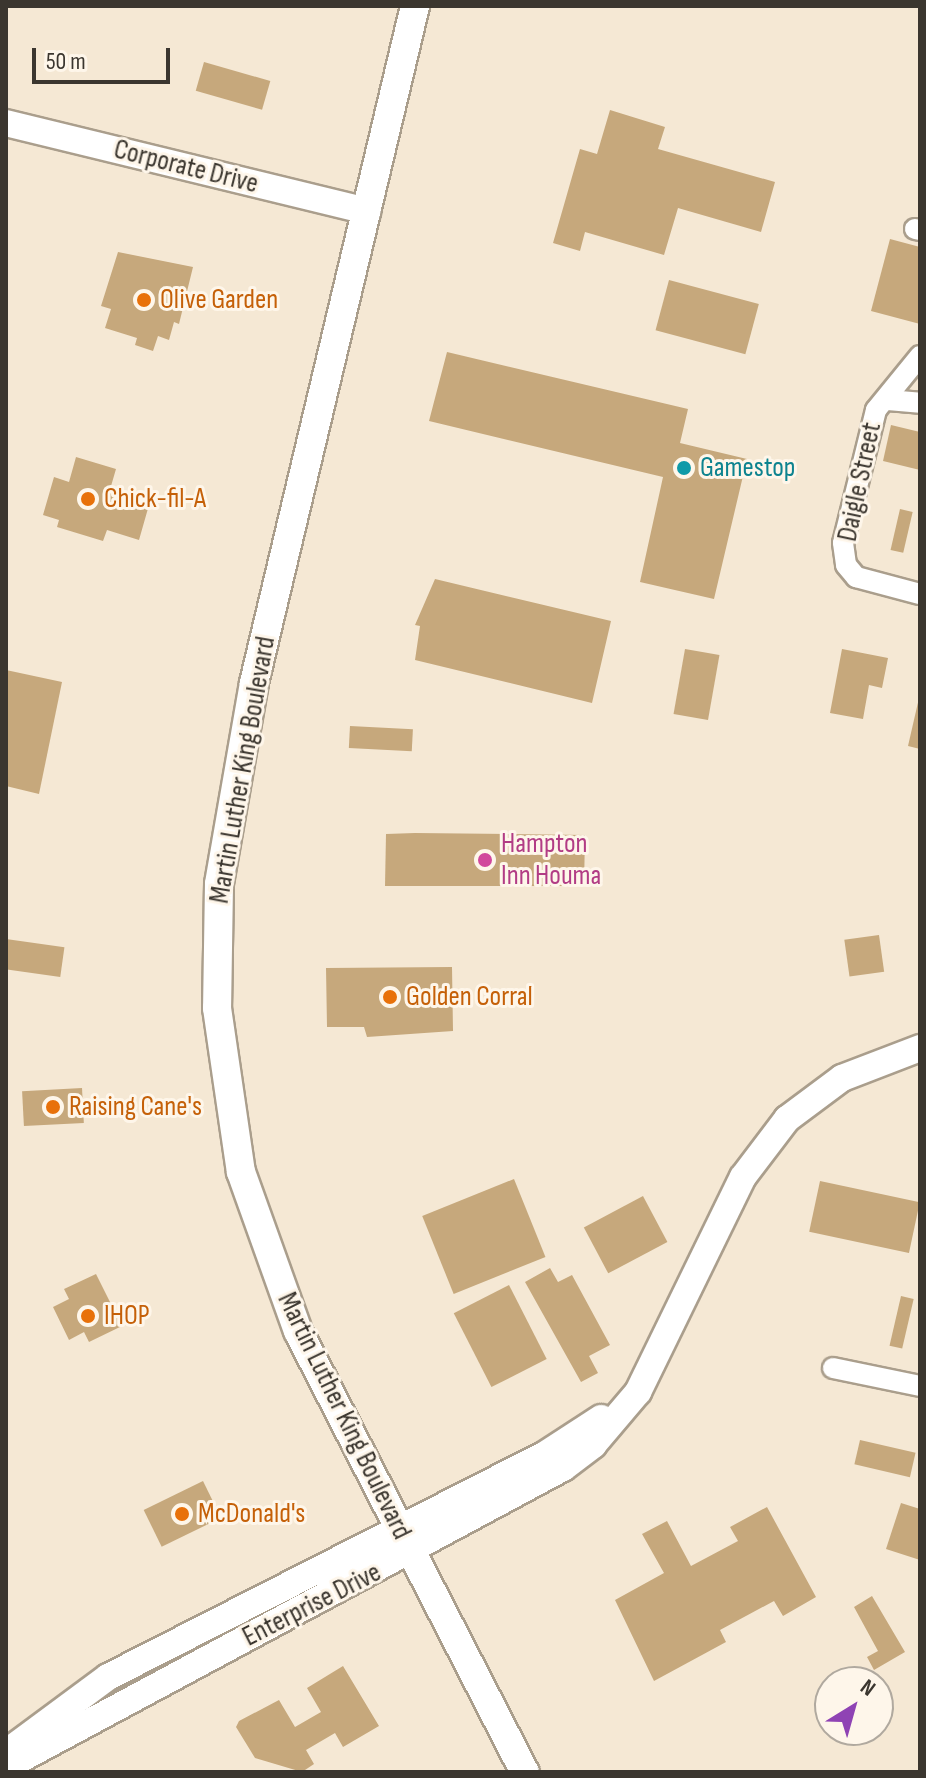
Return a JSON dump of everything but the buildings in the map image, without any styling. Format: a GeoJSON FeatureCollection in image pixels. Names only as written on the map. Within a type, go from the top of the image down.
{"type":"FeatureCollection","features":[{"type":"Feature","properties":{"kind":"main road","name":"Martin Luther King Boulevard"},"geometry":{"type":"LineString","coordinates":[[415,6],[245,728],[219,884],[217,1008],[241,1172],[298,1331],[525,1772]]}},
{"type":"Feature","properties":{"kind":"street","name":"Corporate Drive"},"geometry":{"type":"LineString","coordinates":[[6,123],[367,211]]}},
{"type":"Feature","properties":{"kind":"street","name":"Daigle Street"},"geometry":{"type":"LineString","coordinates":[[920,356],[888,400],[876,410],[843,543],[853,573],[871,584],[920,594]]}},
{"type":"Feature","properties":{"kind":"street"},"geometry":{"type":"LineString","coordinates":[[888,400],[920,403]]}},
{"type":"Feature","properties":{"kind":"street","name":"Enterprise Drive"},"geometry":{"type":"LineString","coordinates":[[6,1767],[404,1542],[638,1392],[743,1177],[787,1119],[842,1078],[920,1048]]}},
{"type":"Feature","properties":{"kind":"street"},"geometry":{"type":"LineString","coordinates":[[833,1368],[920,1386]]}},
{"type":"Feature","properties":{"kind":"street","name":"Enterprise Drive"},"geometry":{"type":"LineString","coordinates":[[6,1753],[108,1677],[404,1542]]}},
{"type":"Feature","properties":{"kind":"place","name":"Olive Garden"},"geometry":{"type":"Point","coordinates":[144,300]}},
{"type":"Feature","properties":{"kind":"place","name":"Gamestop"},"geometry":{"type":"Point","coordinates":[684,468]}},
{"type":"Feature","properties":{"kind":"place","name":"Chick-fil-A"},"geometry":{"type":"Point","coordinates":[88,499]}},
{"type":"Feature","properties":{"kind":"place","name":"Hampton Inn Houma"},"geometry":{"type":"Point","coordinates":[485,860]}},
{"type":"Feature","properties":{"kind":"place","name":"Golden Corral"},"geometry":{"type":"Point","coordinates":[390,997]}},
{"type":"Feature","properties":{"kind":"place","name":"Raising Cane's"},"geometry":{"type":"Point","coordinates":[53,1107]}},
{"type":"Feature","properties":{"kind":"place","name":"IHOP"},"geometry":{"type":"Point","coordinates":[88,1316]}},
{"type":"Feature","properties":{"kind":"place","name":"McDonald's"},"geometry":{"type":"Point","coordinates":[182,1514]}}]}
